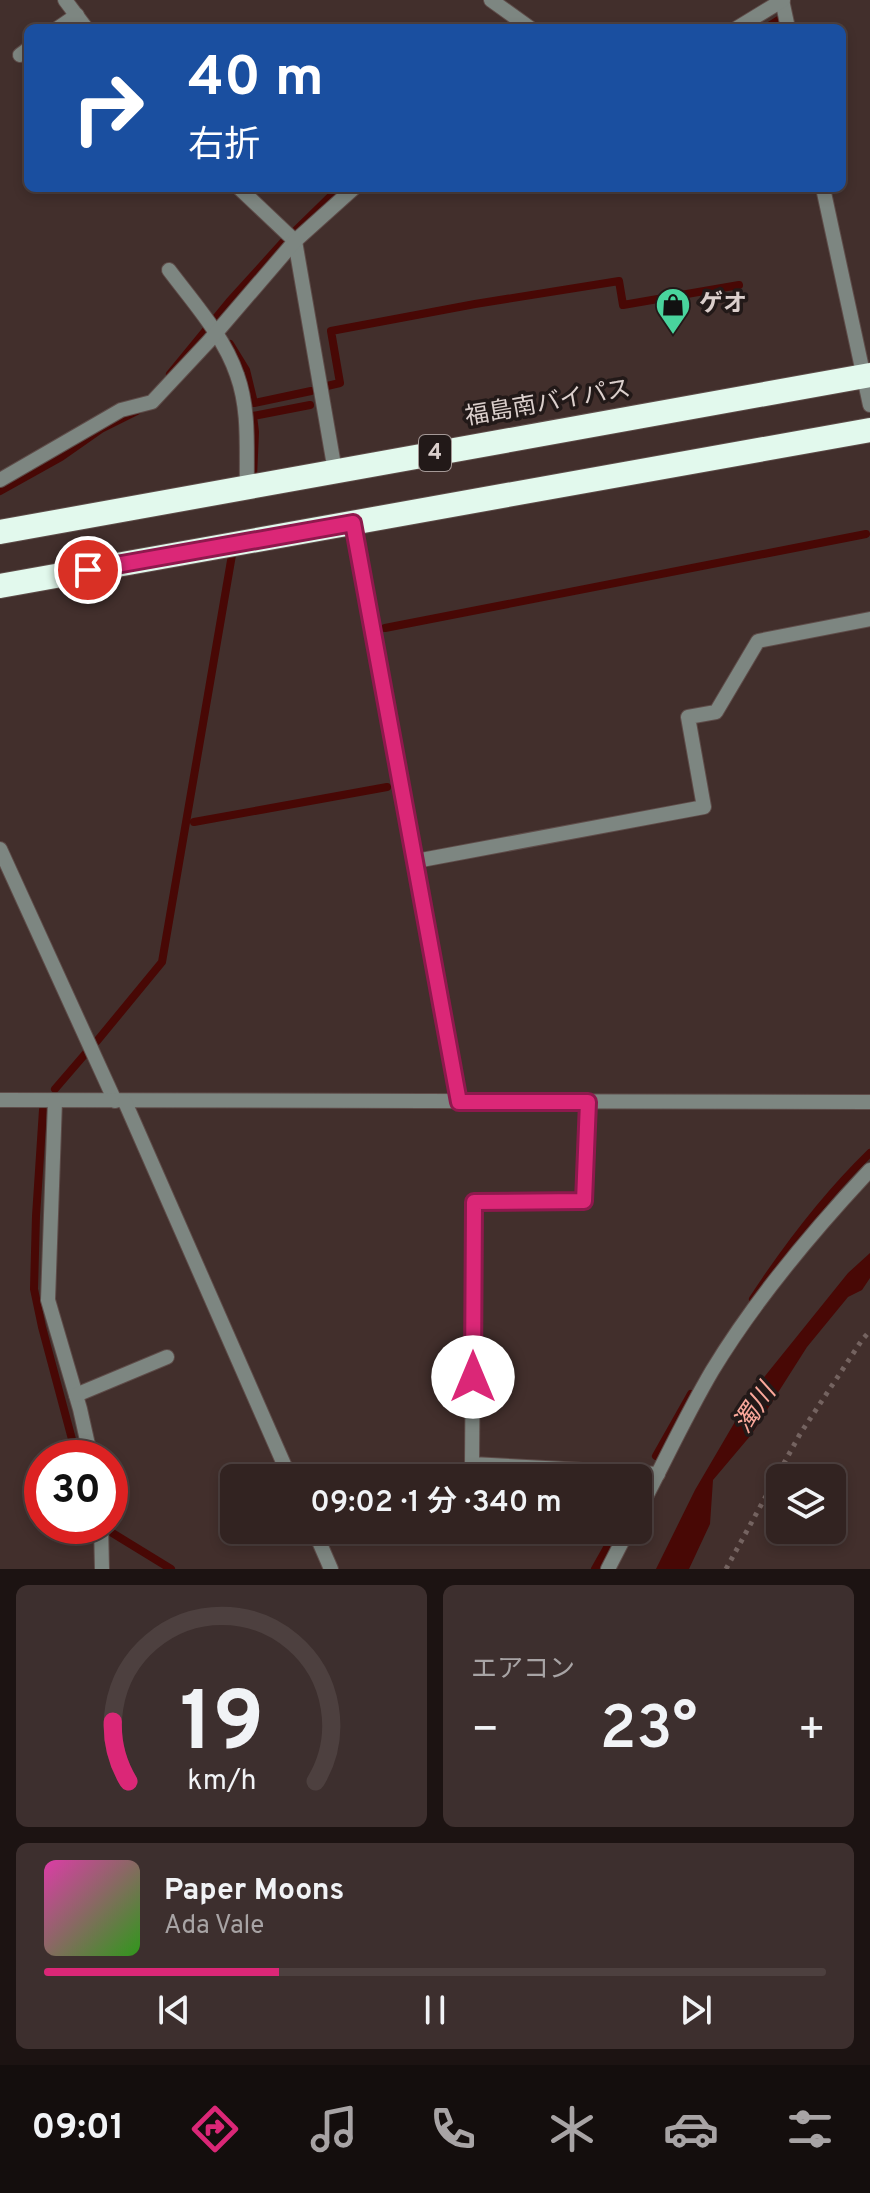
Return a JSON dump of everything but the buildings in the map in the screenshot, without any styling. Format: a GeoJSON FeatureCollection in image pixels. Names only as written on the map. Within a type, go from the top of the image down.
{"type":"FeatureCollection","features":[{"type":"Feature","properties":{"kind":"highway","name":"福島南バイパス"},"geometry":{"type":"LineString","coordinates":[[0,532],[867,376]]}},
{"type":"Feature","properties":{"kind":"highway","name":"4"},"geometry":{"type":"LineString","coordinates":[[0,586],[870,430]]}},
{"type":"Feature","properties":{"kind":"street"},"geometry":{"type":"LineString","coordinates":[[65,0],[83,24]]}},
{"type":"Feature","properties":{"kind":"street"},"geometry":{"type":"LineString","coordinates":[[491,0],[524,24]]}},
{"type":"Feature","properties":{"kind":"street"},"geometry":{"type":"LineString","coordinates":[[743,24],[782,0],[787,24]]}},
{"type":"Feature","properties":{"kind":"street"},"geometry":{"type":"LineString","coordinates":[[64,24],[77,15]]}},
{"type":"Feature","properties":{"kind":"street"},"geometry":{"type":"LineString","coordinates":[[243,192],[295,241],[335,471]]}},
{"type":"Feature","properties":{"kind":"street"},"geometry":{"type":"LineString","coordinates":[[3,472],[121,410],[152,402],[295,241],[350,192]]}},
{"type":"Feature","properties":{"kind":"street"},"geometry":{"type":"LineString","coordinates":[[824,192],[867,376],[870,405]]}},
{"type":"Feature","properties":{"kind":"street"},"geometry":{"type":"LineString","coordinates":[[169,270],[215,334],[237,373],[248,448],[247,487]]}},
{"type":"Feature","properties":{"kind":"street"},"geometry":{"type":"LineString","coordinates":[[353,523],[459,1102]]}},
{"type":"Feature","properties":{"kind":"street"},"geometry":{"type":"LineString","coordinates":[[416,861],[704,807],[688,717],[716,712],[758,641],[870,619]]}},
{"type":"Feature","properties":{"kind":"street"},"geometry":{"type":"LineString","coordinates":[[0,849],[120,1101],[284,1464]]}},
{"type":"Feature","properties":{"kind":"street"},"geometry":{"type":"LineString","coordinates":[[0,1100],[870,1102]]}},
{"type":"Feature","properties":{"kind":"street"},"geometry":{"type":"LineString","coordinates":[[55,1101],[48,1300],[87,1440]]}},
{"type":"Feature","properties":{"kind":"street"},"geometry":{"type":"LineString","coordinates":[[588,1102],[584,1201],[474,1202],[472,1464],[658,1474]]}},
{"type":"Feature","properties":{"kind":"street"},"geometry":{"type":"LineString","coordinates":[[652,1485],[712,1371],[765,1293],[812,1233],[870,1170]]}},
{"type":"Feature","properties":{"kind":"street"},"geometry":{"type":"LineString","coordinates":[[76,1395],[167,1357]]}},
{"type":"Feature","properties":{"kind":"street"},"geometry":{"type":"LineString","coordinates":[[101,1544],[102,1569]]}},
{"type":"Feature","properties":{"kind":"street"},"geometry":{"type":"LineString","coordinates":[[320,1544],[331,1569]]}},
{"type":"Feature","properties":{"kind":"street"},"geometry":{"type":"LineString","coordinates":[[608,1569],[621,1544]]}},
{"type":"Feature","properties":{"kind":"path"},"geometry":{"type":"LineString","coordinates":[[726,1569],[800,1434],[870,1331]]}},
{"type":"Feature","properties":{"kind":"water","name":"濁川"},"geometry":{"type":"Polygon","coordinates":[[[870,1253],[870,1278],[862,1290],[848,1297],[807,1347],[751,1435],[713,1480],[710,1524],[689,1569],[656,1569],[695,1490],[753,1391],[848,1273],[870,1253]]]}},
{"type":"Feature","properties":{"kind":"waterway"},"geometry":{"type":"LineString","coordinates":[[772,24],[782,18]]}},
{"type":"Feature","properties":{"kind":"waterway"},"geometry":{"type":"LineString","coordinates":[[294,232],[335,192]]}},
{"type":"Feature","properties":{"kind":"waterway"},"geometry":{"type":"LineString","coordinates":[[170,374],[286,239]]}},
{"type":"Feature","properties":{"kind":"waterway"},"geometry":{"type":"LineString","coordinates":[[327,386],[340,383],[331,331],[619,281],[623,305],[739,285]]}},
{"type":"Feature","properties":{"kind":"waterway"},"geometry":{"type":"LineString","coordinates":[[230,344],[246,370],[254,403],[311,391]]}},
{"type":"Feature","properties":{"kind":"waterway"},"geometry":{"type":"LineString","coordinates":[[253,477],[253,416],[310,405]]}},
{"type":"Feature","properties":{"kind":"waterway"},"geometry":{"type":"LineString","coordinates":[[0,491],[61,457],[101,429],[137,411]]}},
{"type":"Feature","properties":{"kind":"waterway"},"geometry":{"type":"LineString","coordinates":[[385,628],[866,534]]}},
{"type":"Feature","properties":{"kind":"waterway"},"geometry":{"type":"LineString","coordinates":[[97,1041],[162,962],[233,549]]}},
{"type":"Feature","properties":{"kind":"waterway"},"geometry":{"type":"LineString","coordinates":[[194,822],[387,787]]}},
{"type":"Feature","properties":{"kind":"waterway"},"geometry":{"type":"LineString","coordinates":[[55,1089],[86,1053]]}},
{"type":"Feature","properties":{"kind":"waterway"},"geometry":{"type":"LineString","coordinates":[[43,1110],[34,1289],[72,1440]]}},
{"type":"Feature","properties":{"kind":"waterway"},"geometry":{"type":"LineString","coordinates":[[753,1299],[807,1223],[870,1153]]}},
{"type":"Feature","properties":{"kind":"waterway"},"geometry":{"type":"LineString","coordinates":[[656,1456],[691,1394]]}},
{"type":"Feature","properties":{"kind":"waterway"},"geometry":{"type":"LineString","coordinates":[[128,1543],[171,1569]]}},
{"type":"Feature","properties":{"kind":"waterway"},"geometry":{"type":"LineString","coordinates":[[595,1569],[609,1544]]}},
{"type":"Feature","properties":{"kind":"place","name":"ゲオ"},"geometry":{"type":"Point","coordinates":[673,336]}},
{"type":"Feature","properties":{"kind":"route"},"geometry":{"type":"LineString","coordinates":[[88,570],[353,523],[459,1102],[588,1102],[584,1201],[474,1202],[473,1377]]}}]}
